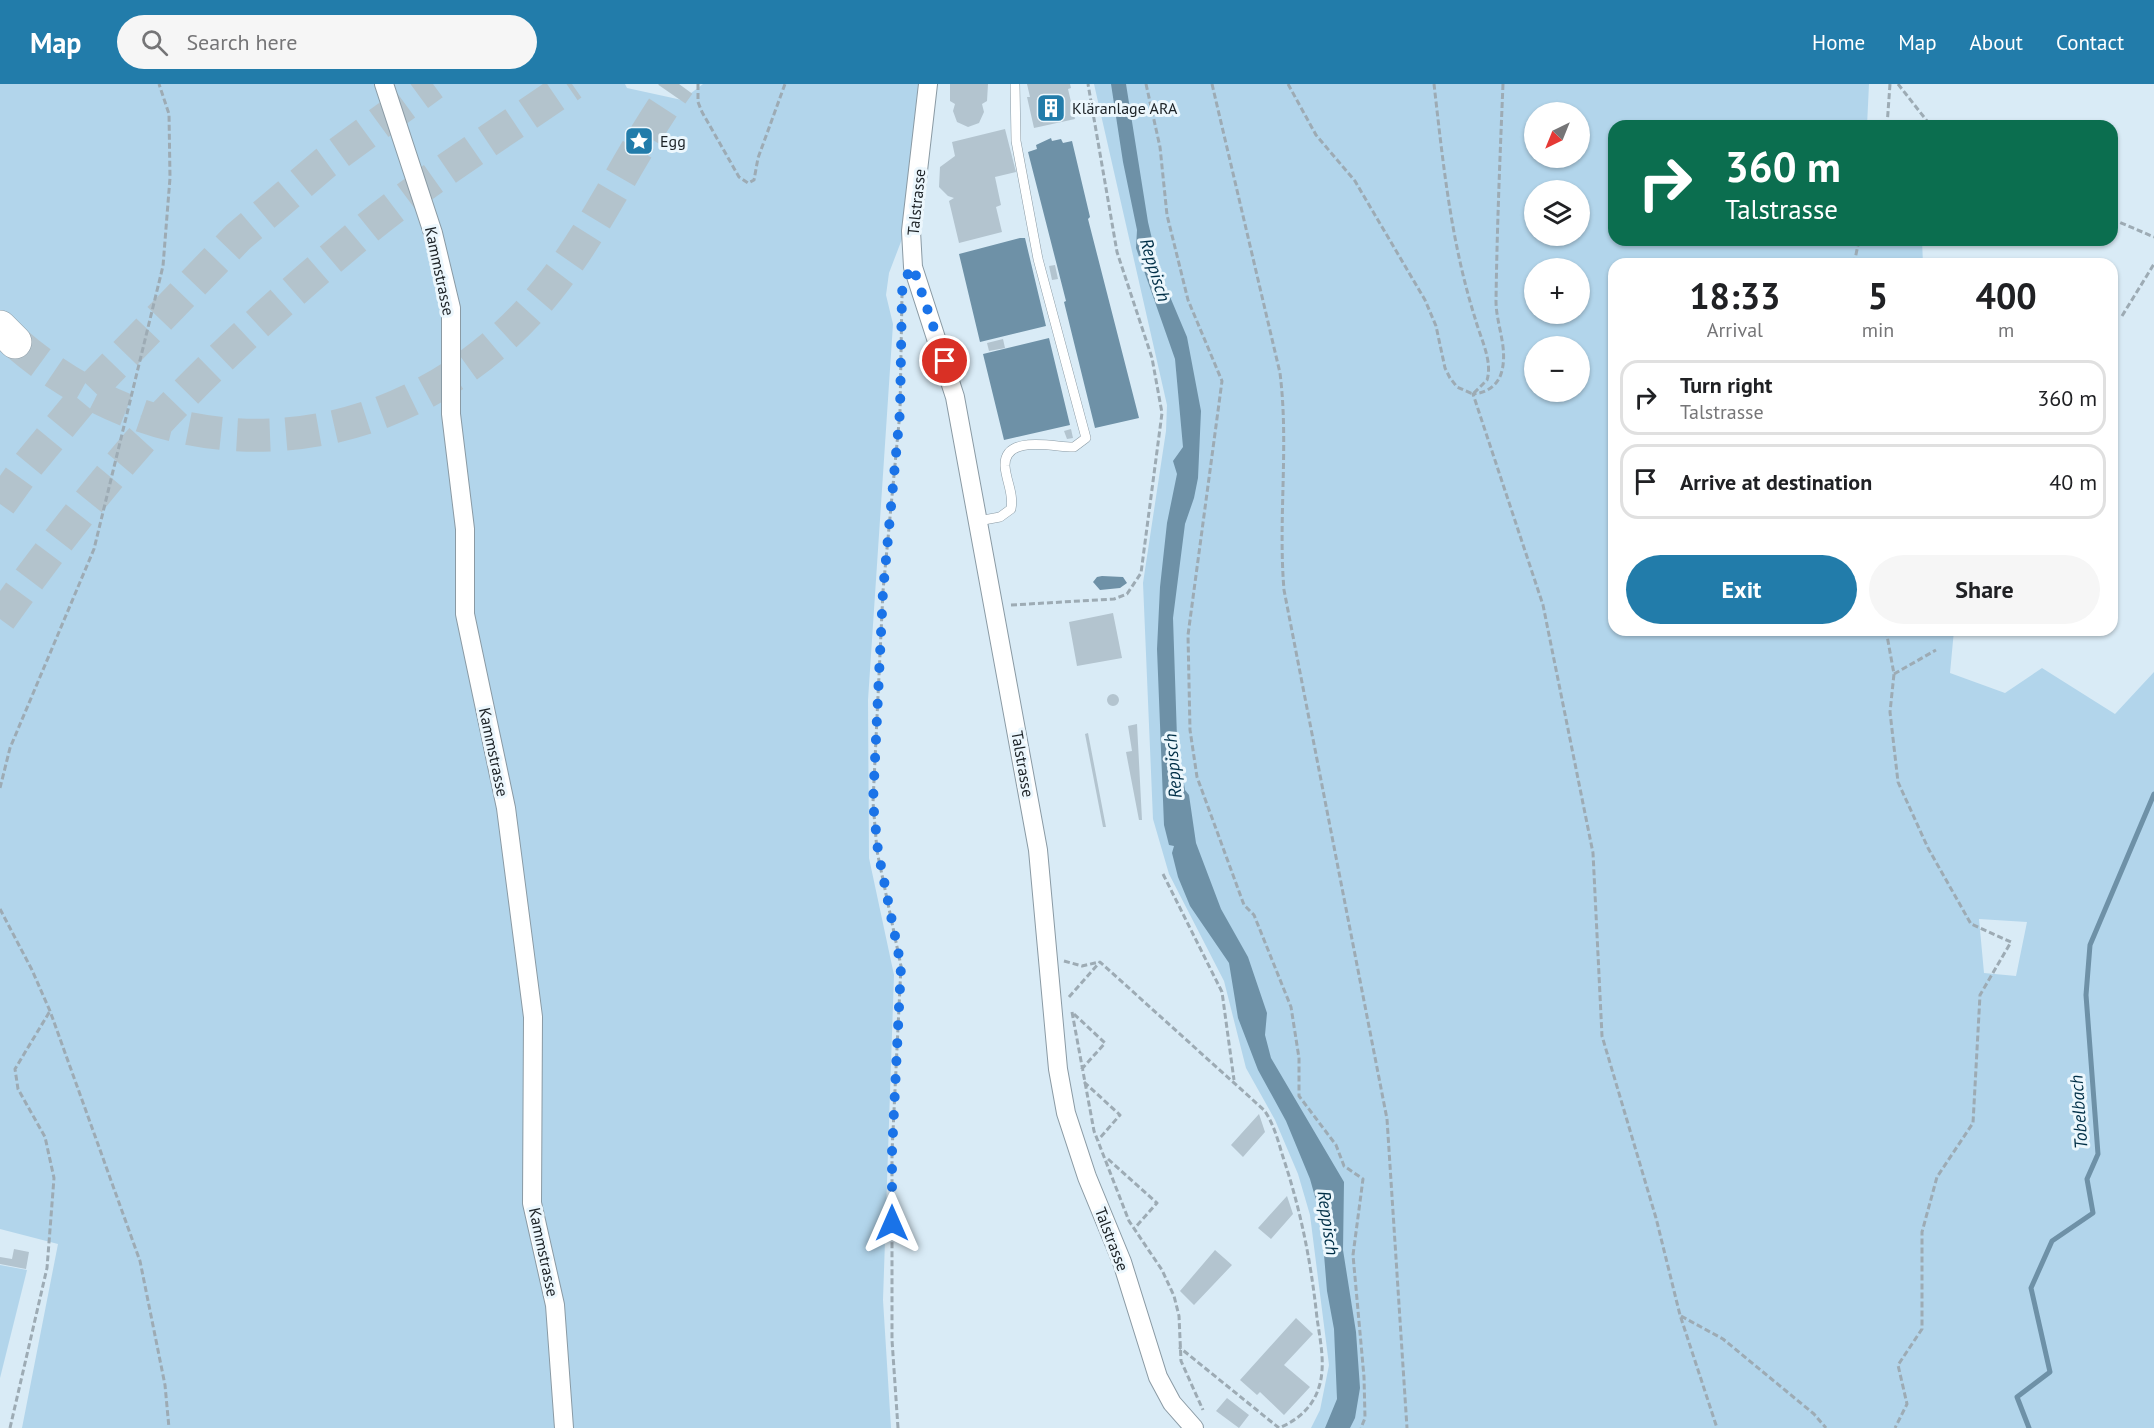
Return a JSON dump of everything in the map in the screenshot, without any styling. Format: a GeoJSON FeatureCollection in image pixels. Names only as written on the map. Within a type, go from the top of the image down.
{"type":"FeatureCollection","features":[{"type":"Feature","properties":{"kind":"street","name":"Kammstrasse"},"geometry":{"type":"LineString","coordinates":[[384,84],[434,233],[451,308],[451,414],[465,529],[465,614],[506,808],[533,1017],[532,1203],[555,1305],[564,1428]]}},
{"type":"Feature","properties":{"kind":"street","name":"Talstrasse"},"geometry":{"type":"LineString","coordinates":[[928,84],[911,231],[913,267],[950,379],[1038,850],[1058,1069],[1066,1113],[1083,1166],[1122,1262],[1158,1377],[1172,1403],[1201,1423]]}},
{"type":"Feature","properties":{"kind":"lane"},"geometry":{"type":"LineString","coordinates":[[978,521],[1000,517],[1011,508],[1013,500],[1005,465],[1008,456],[1014,450],[1027,444],[1074,447],[1086,438],[1038,259],[1016,141],[1015,84]]}},
{"type":"Feature","properties":{"kind":"path"},"geometry":{"type":"LineString","coordinates":[[0,788],[10,748],[94,549],[161,278],[170,178],[169,114],[159,84]]}},
{"type":"Feature","properties":{"kind":"path"},"geometry":{"type":"LineString","coordinates":[[698,84],[698,102],[702,112],[739,177],[748,183],[754,180],[758,158],[785,84]]}},
{"type":"Feature","properties":{"kind":"path"},"geometry":{"type":"LineString","coordinates":[[994,608],[1028,603],[1119,598],[1131,590],[1141,573],[1163,423],[1162,402],[1152,358],[1117,252],[1088,84]]}},
{"type":"Feature","properties":{"kind":"path"},"geometry":{"type":"LineString","coordinates":[[1146,84],[1160,147],[1167,215],[1188,300],[1222,381],[1188,635],[1190,730],[1197,777],[1244,905],[1254,915],[1291,1007],[1299,1058],[1299,1096],[1336,1144],[1344,1166],[1363,1179],[1353,1255],[1364,1377],[1365,1418],[1361,1428]]}},
{"type":"Feature","properties":{"kind":"path"},"geometry":{"type":"LineString","coordinates":[[1212,84],[1280,373],[1284,421],[1281,522],[1284,590],[1387,1119],[1407,1428]]}},
{"type":"Feature","properties":{"kind":"path"},"geometry":{"type":"LineString","coordinates":[[1288,84],[1316,135],[1356,181],[1425,300],[1436,326],[1445,368],[1450,378],[1457,387],[1473,394],[1480,394],[1492,386],[1500,375],[1503,365],[1503,344],[1496,304],[1503,84]]}},
{"type":"Feature","properties":{"kind":"path"},"geometry":{"type":"LineString","coordinates":[[1434,84],[1453,229],[1464,282],[1489,364],[1487,380],[1473,394]]}},
{"type":"Feature","properties":{"kind":"path"},"geometry":{"type":"LineString","coordinates":[[1887,120],[1890,84]]}},
{"type":"Feature","properties":{"kind":"path"},"geometry":{"type":"LineString","coordinates":[[1898,84],[1925,120]]}},
{"type":"Feature","properties":{"kind":"path"},"geometry":{"type":"LineString","coordinates":[[2118,222],[2154,237]]}},
{"type":"Feature","properties":{"kind":"path"},"geometry":{"type":"LineString","coordinates":[[2122,316],[2154,264]]}},
{"type":"Feature","properties":{"kind":"path"},"geometry":{"type":"LineString","coordinates":[[898,1428],[892,1340],[892,1164],[901,966],[878,851],[873,802],[883,591],[900,412],[902,294],[903,281],[913,267]]}},
{"type":"Feature","properties":{"kind":"path"},"geometry":{"type":"LineString","coordinates":[[1473,394],[1543,605],[1593,853],[1602,1036],[1656,1218],[1680,1315],[1717,1428]]}},
{"type":"Feature","properties":{"kind":"path"},"geometry":{"type":"LineString","coordinates":[[1887,636],[1894,674],[1890,712],[1898,782],[1928,848],[1971,924],[2011,942],[1980,995],[1973,1123],[1937,1177],[1922,1232],[1922,1329],[1898,1365],[1907,1404],[1895,1428]]}},
{"type":"Feature","properties":{"kind":"path"},"geometry":{"type":"LineString","coordinates":[[1894,674],[1936,650]]}},
{"type":"Feature","properties":{"kind":"path"},"geometry":{"type":"LineString","coordinates":[[1163,874],[1222,992],[1234,1082]]}},
{"type":"Feature","properties":{"kind":"path"},"geometry":{"type":"LineString","coordinates":[[0,909],[32,970],[50,1011],[140,1261],[165,1385],[169,1428]]}},
{"type":"Feature","properties":{"kind":"path"},"geometry":{"type":"LineString","coordinates":[[1062,961],[1082,966],[1100,962]]}},
{"type":"Feature","properties":{"kind":"path"},"geometry":{"type":"LineString","coordinates":[[1100,962],[1234,1082],[1269,1117],[1302,1216],[1323,1363],[1319,1387],[1302,1414],[1279,1428],[1179,1347]]}},
{"type":"Feature","properties":{"kind":"path"},"geometry":{"type":"LineString","coordinates":[[1065,1002],[1100,962]]}},
{"type":"Feature","properties":{"kind":"path"},"geometry":{"type":"LineString","coordinates":[[1069,1007],[1072,1013],[1083,1082],[1098,1140],[1134,1229],[1162,1270],[1174,1296],[1179,1316],[1179,1347],[1201,1423]]}},
{"type":"Feature","properties":{"kind":"path"},"geometry":{"type":"LineString","coordinates":[[10,1428],[47,1268],[54,1178],[45,1137],[18,1089],[15,1069],[50,1011]]}},
{"type":"Feature","properties":{"kind":"path"},"geometry":{"type":"LineString","coordinates":[[1072,1013],[1106,1043],[1081,1070]]}},
{"type":"Feature","properties":{"kind":"path"},"geometry":{"type":"LineString","coordinates":[[1083,1082],[1120,1115],[1098,1140]]}},
{"type":"Feature","properties":{"kind":"path"},"geometry":{"type":"LineString","coordinates":[[1105,1157],[1156,1203],[1134,1229]]}},
{"type":"Feature","properties":{"kind":"path"},"geometry":{"type":"LineString","coordinates":[[1680,1315],[1723,1339],[1814,1414],[1826,1428]]}},
{"type":"Feature","properties":{"kind":"shaded area"},"geometry":{"type":"Polygon","coordinates":[[[0,84],[625,84],[627,88],[682,100],[703,84],[918,84],[902,239],[889,273],[886,295],[893,324],[868,700],[869,858],[894,975],[883,1300],[891,1428],[22,1428],[58,1244],[0,1229],[0,84]]]}},
{"type":"Feature","properties":{"kind":"shaded area"},"geometry":{"type":"Polygon","coordinates":[[[1094,84],[1869,84],[1867,120],[1608,120],[1608,246],[1922,246],[1923,258],[1608,258],[1608,636],[1953,636],[1950,673],[2005,693],[2042,668],[2115,714],[2154,672],[2154,1428],[1311,1428],[1320,1410],[1329,1365],[1310,1215],[1298,1174],[1275,1120],[1246,1068],[1224,981],[1169,874],[1153,819],[1143,583],[1166,431],[1167,405],[1094,84]],[[1979,919],[1984,973],[2016,976],[2027,922],[1979,919]]]}},
{"type":"Feature","properties":{"kind":"shaded area"},"geometry":{"type":"Polygon","coordinates":[[[0,1265],[27,1270],[0,1378],[0,1265]]]}},
{"type":"Feature","properties":{"kind":"water","name":"Reppisch"},"geometry":{"type":"Polygon","coordinates":[[[1111,84],[1126,84],[1148,222],[1160,273],[1187,337],[1201,411],[1198,478],[1185,524],[1173,618],[1177,738],[1185,790],[1189,795],[1196,843],[1221,909],[1248,957],[1267,1013],[1265,1035],[1271,1058],[1344,1182],[1343,1250],[1356,1332],[1360,1388],[1355,1418],[1350,1428],[1325,1428],[1337,1399],[1334,1329],[1327,1291],[1321,1218],[1310,1179],[1286,1121],[1258,1070],[1238,1018],[1229,963],[1190,906],[1178,877],[1172,853],[1174,846],[1169,845],[1164,825],[1157,649],[1160,587],[1167,523],[1177,474],[1173,461],[1183,447],[1175,359],[1136,248],[1137,230],[1123,162],[1111,84]]]}},
{"type":"Feature","properties":{"kind":"water"},"geometry":{"type":"Polygon","coordinates":[[[1051,138],[1052,141],[1061,139],[1063,143],[1072,141],[1090,217],[1088,219],[1139,418],[1095,428],[1028,152],[1037,149],[1036,145],[1051,138]]]}},
{"type":"Feature","properties":{"kind":"water"},"geometry":{"type":"Polygon","coordinates":[[[1025,238],[1046,326],[980,342],[959,254],[1025,238]]]}},
{"type":"Feature","properties":{"kind":"water"},"geometry":{"type":"Polygon","coordinates":[[[1049,338],[1070,425],[1004,440],[983,354],[1049,338]]]}},
{"type":"Feature","properties":{"kind":"water"},"geometry":{"type":"Polygon","coordinates":[[[1097,577],[1123,577],[1127,583],[1120,588],[1100,590],[1093,582],[1097,577]]]}},
{"type":"Feature","properties":{"kind":"building"},"geometry":{"type":"Polygon","coordinates":[[[950,84],[988,84],[987,101],[982,104],[984,112],[979,123],[968,127],[957,122],[953,111],[955,104],[950,101],[950,84]]]}},
{"type":"Feature","properties":{"kind":"building","name":"Kläranlage ARA"},"geometry":{"type":"Polygon","coordinates":[[[1027,84],[1070,84],[1071,88],[1068,89],[1075,119],[1034,128],[1027,97],[1030,97],[1027,84]]]}},
{"type":"Feature","properties":{"kind":"building"},"geometry":{"type":"Polygon","coordinates":[[[1005,129],[1016,172],[995,177],[1001,205],[996,207],[1002,232],[959,243],[949,201],[954,198],[948,196],[939,187],[940,167],[955,156],[952,142],[1005,129]]]}},
{"type":"Feature","properties":{"kind":"building"},"geometry":{"type":"Polygon","coordinates":[[[1055,265],[1058,279],[1052,280],[1049,266],[1055,265]]]}},
{"type":"Feature","properties":{"kind":"building"},"geometry":{"type":"Polygon","coordinates":[[[1003,339],[1005,348],[989,351],[987,343],[1003,339]]]}},
{"type":"Feature","properties":{"kind":"building"},"geometry":{"type":"Polygon","coordinates":[[[1071,429],[1073,438],[1067,439],[1064,431],[1071,429]]]}},
{"type":"Feature","properties":{"kind":"building"},"geometry":{"type":"Polygon","coordinates":[[[1113,613],[1122,658],[1077,666],[1069,622],[1113,613]]]}},
{"type":"Feature","properties":{"kind":"building"},"geometry":{"type":"Polygon","coordinates":[[[1115,694],[1119,700],[1115,706],[1111,706],[1107,698],[1115,694]]]}},
{"type":"Feature","properties":{"kind":"building"},"geometry":{"type":"Polygon","coordinates":[[[1137,724],[1142,820],[1139,820],[1126,752],[1132,751],[1128,726],[1137,724]]]}},
{"type":"Feature","properties":{"kind":"building"},"geometry":{"type":"Polygon","coordinates":[[[1088,733],[1106,827],[1103,827],[1085,734],[1088,733]]]}},
{"type":"Feature","properties":{"kind":"building"},"geometry":{"type":"Polygon","coordinates":[[[1259,1114],[1265,1132],[1243,1157],[1231,1145],[1259,1114]]]}},
{"type":"Feature","properties":{"kind":"building"},"geometry":{"type":"Polygon","coordinates":[[[1287,1196],[1293,1214],[1271,1239],[1258,1228],[1287,1196]]]}},
{"type":"Feature","properties":{"kind":"building"},"geometry":{"type":"Polygon","coordinates":[[[14,1249],[29,1252],[26,1269],[0,1264],[0,1257],[12,1259],[14,1249]]]}},
{"type":"Feature","properties":{"kind":"building"},"geometry":{"type":"Polygon","coordinates":[[[1215,1250],[1232,1265],[1194,1305],[1180,1291],[1215,1250]]]}},
{"type":"Feature","properties":{"kind":"building"},"geometry":{"type":"Polygon","coordinates":[[[1296,1318],[1313,1334],[1284,1365],[1310,1387],[1284,1415],[1260,1392],[1257,1395],[1240,1380],[1296,1318]]]}},
{"type":"Feature","properties":{"kind":"building"},"geometry":{"type":"Polygon","coordinates":[[[1227,1398],[1249,1415],[1239,1428],[1216,1411],[1227,1398]]]}},
{"type":"Feature","properties":{"kind":"waterway","name":"Tobelbach"},"geometry":{"type":"LineString","coordinates":[[2029,1428],[2017,1397],[2050,1372],[2031,1288],[2052,1241],[2093,1213],[2087,1179],[2098,1154],[2086,995],[2090,945],[2154,794]]}},
{"type":"Feature","properties":{"kind":"tunnel"},"geometry":{"type":"LineString","coordinates":[[0,504],[28,465],[90,390],[238,237],[325,163],[433,84]]}},
{"type":"Feature","properties":{"kind":"tunnel"},"geometry":{"type":"LineString","coordinates":[[0,619],[33,573],[140,441],[193,385],[249,332],[335,255],[390,210],[572,84]]}},
{"type":"Feature","properties":{"kind":"tunnel"},"geometry":{"type":"LineString","coordinates":[[15,342],[82,389],[152,419],[225,434],[299,433],[370,416],[438,385],[501,339],[556,279],[573,256],[647,132],[679,84]]}},
{"type":"Feature","properties":{"kind":"place","name":"Kläranlage ARA"},"geometry":{"type":"Point","coordinates":[1051,108]}},
{"type":"Feature","properties":{"kind":"place","name":"Egg"},"geometry":{"type":"Point","coordinates":[639,141]}},
{"type":"Feature","properties":{"kind":"route"},"geometry":{"type":"LineString","coordinates":[[892,1223],[892,1152],[901,966],[878,851],[873,802],[883,591],[900,412],[902,294],[903,281],[913,267],[945,361]]}}]}
